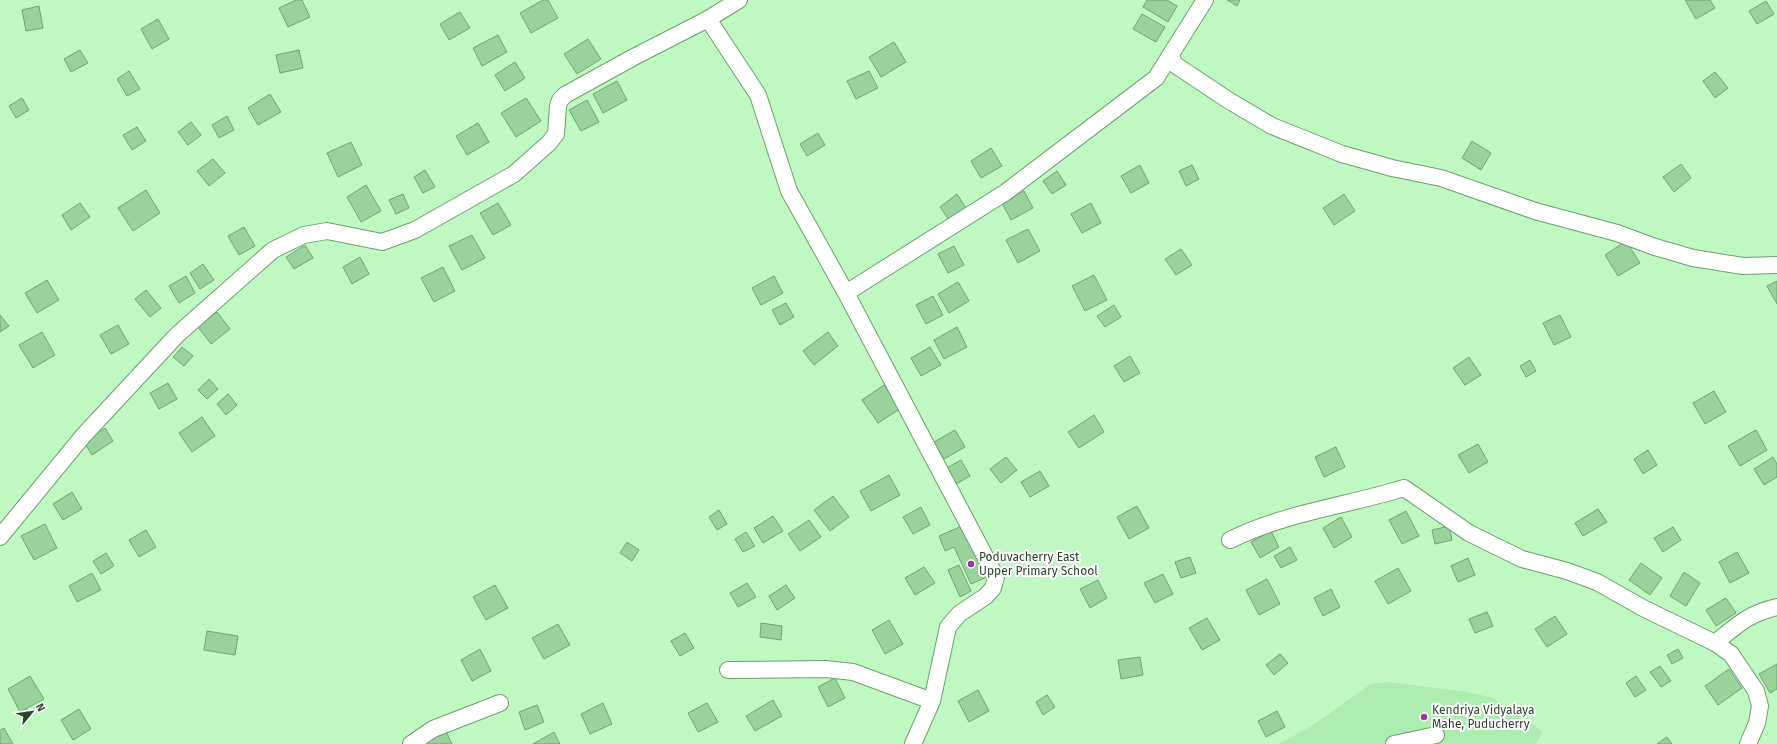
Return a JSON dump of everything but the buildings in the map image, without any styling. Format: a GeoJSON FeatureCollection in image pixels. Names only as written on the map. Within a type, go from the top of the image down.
{"type":"FeatureCollection","features":[{"type":"Feature","properties":{"kind":"street"},"geometry":{"type":"LineString","coordinates":[[0,537],[83,436],[177,335],[274,250],[304,235],[327,232],[382,242],[415,230],[514,174],[549,143],[556,134],[558,106],[560,100],[565,95],[632,58],[708,19],[740,0]]}},
{"type":"Feature","properties":{"kind":"street"},"geometry":{"type":"LineString","coordinates":[[846,293],[1006,192],[1156,78],[1205,0]]}},
{"type":"Feature","properties":{"kind":"street"},"geometry":{"type":"LineString","coordinates":[[708,19],[758,95],[790,191],[846,293],[996,576],[992,588],[986,596],[959,614],[948,627],[932,701],[913,744]]}},
{"type":"Feature","properties":{"kind":"street"},"geometry":{"type":"LineString","coordinates":[[1171,54],[1174,64],[1228,100],[1272,126],[1342,154],[1392,168],[1442,178],[1535,211],[1617,233],[1655,247],[1693,258],[1743,266],[1777,265]]}},
{"type":"Feature","properties":{"kind":"street"},"geometry":{"type":"LineString","coordinates":[[1230,540],[1264,526],[1326,507],[1366,500],[1404,488],[1469,533],[1522,559],[1567,571],[1597,582],[1643,608],[1715,644],[1731,654],[1756,691],[1760,706],[1757,723],[1748,744]]}},
{"type":"Feature","properties":{"kind":"street"},"geometry":{"type":"LineString","coordinates":[[1715,644],[1748,617],[1763,610],[1777,607]]}},
{"type":"Feature","properties":{"kind":"street"},"geometry":{"type":"LineString","coordinates":[[728,670],[826,670],[853,672],[932,701]]}},
{"type":"Feature","properties":{"kind":"street"},"geometry":{"type":"LineString","coordinates":[[411,744],[433,729],[500,703]]}},
{"type":"Feature","properties":{"kind":"street"},"geometry":{"type":"LineString","coordinates":[[1394,744],[1436,735]]}},
{"type":"Feature","properties":{"kind":"shaded area","name":"Kendriya Vidyalaya Mahe, Puducherry"},"geometry":{"type":"Polygon","coordinates":[[[1389,682],[1461,691],[1490,697],[1512,709],[1543,732],[1536,744],[1279,744],[1313,725],[1371,684],[1389,682]]]}},
{"type":"Feature","properties":{"kind":"place","name":"Poduvacherry East Upper Primary School"},"geometry":{"type":"Point","coordinates":[971,564]}},
{"type":"Feature","properties":{"kind":"place","name":"Kendriya Vidyalaya Mahe, Puducherry"},"geometry":{"type":"Point","coordinates":[1424,717]}}]}
